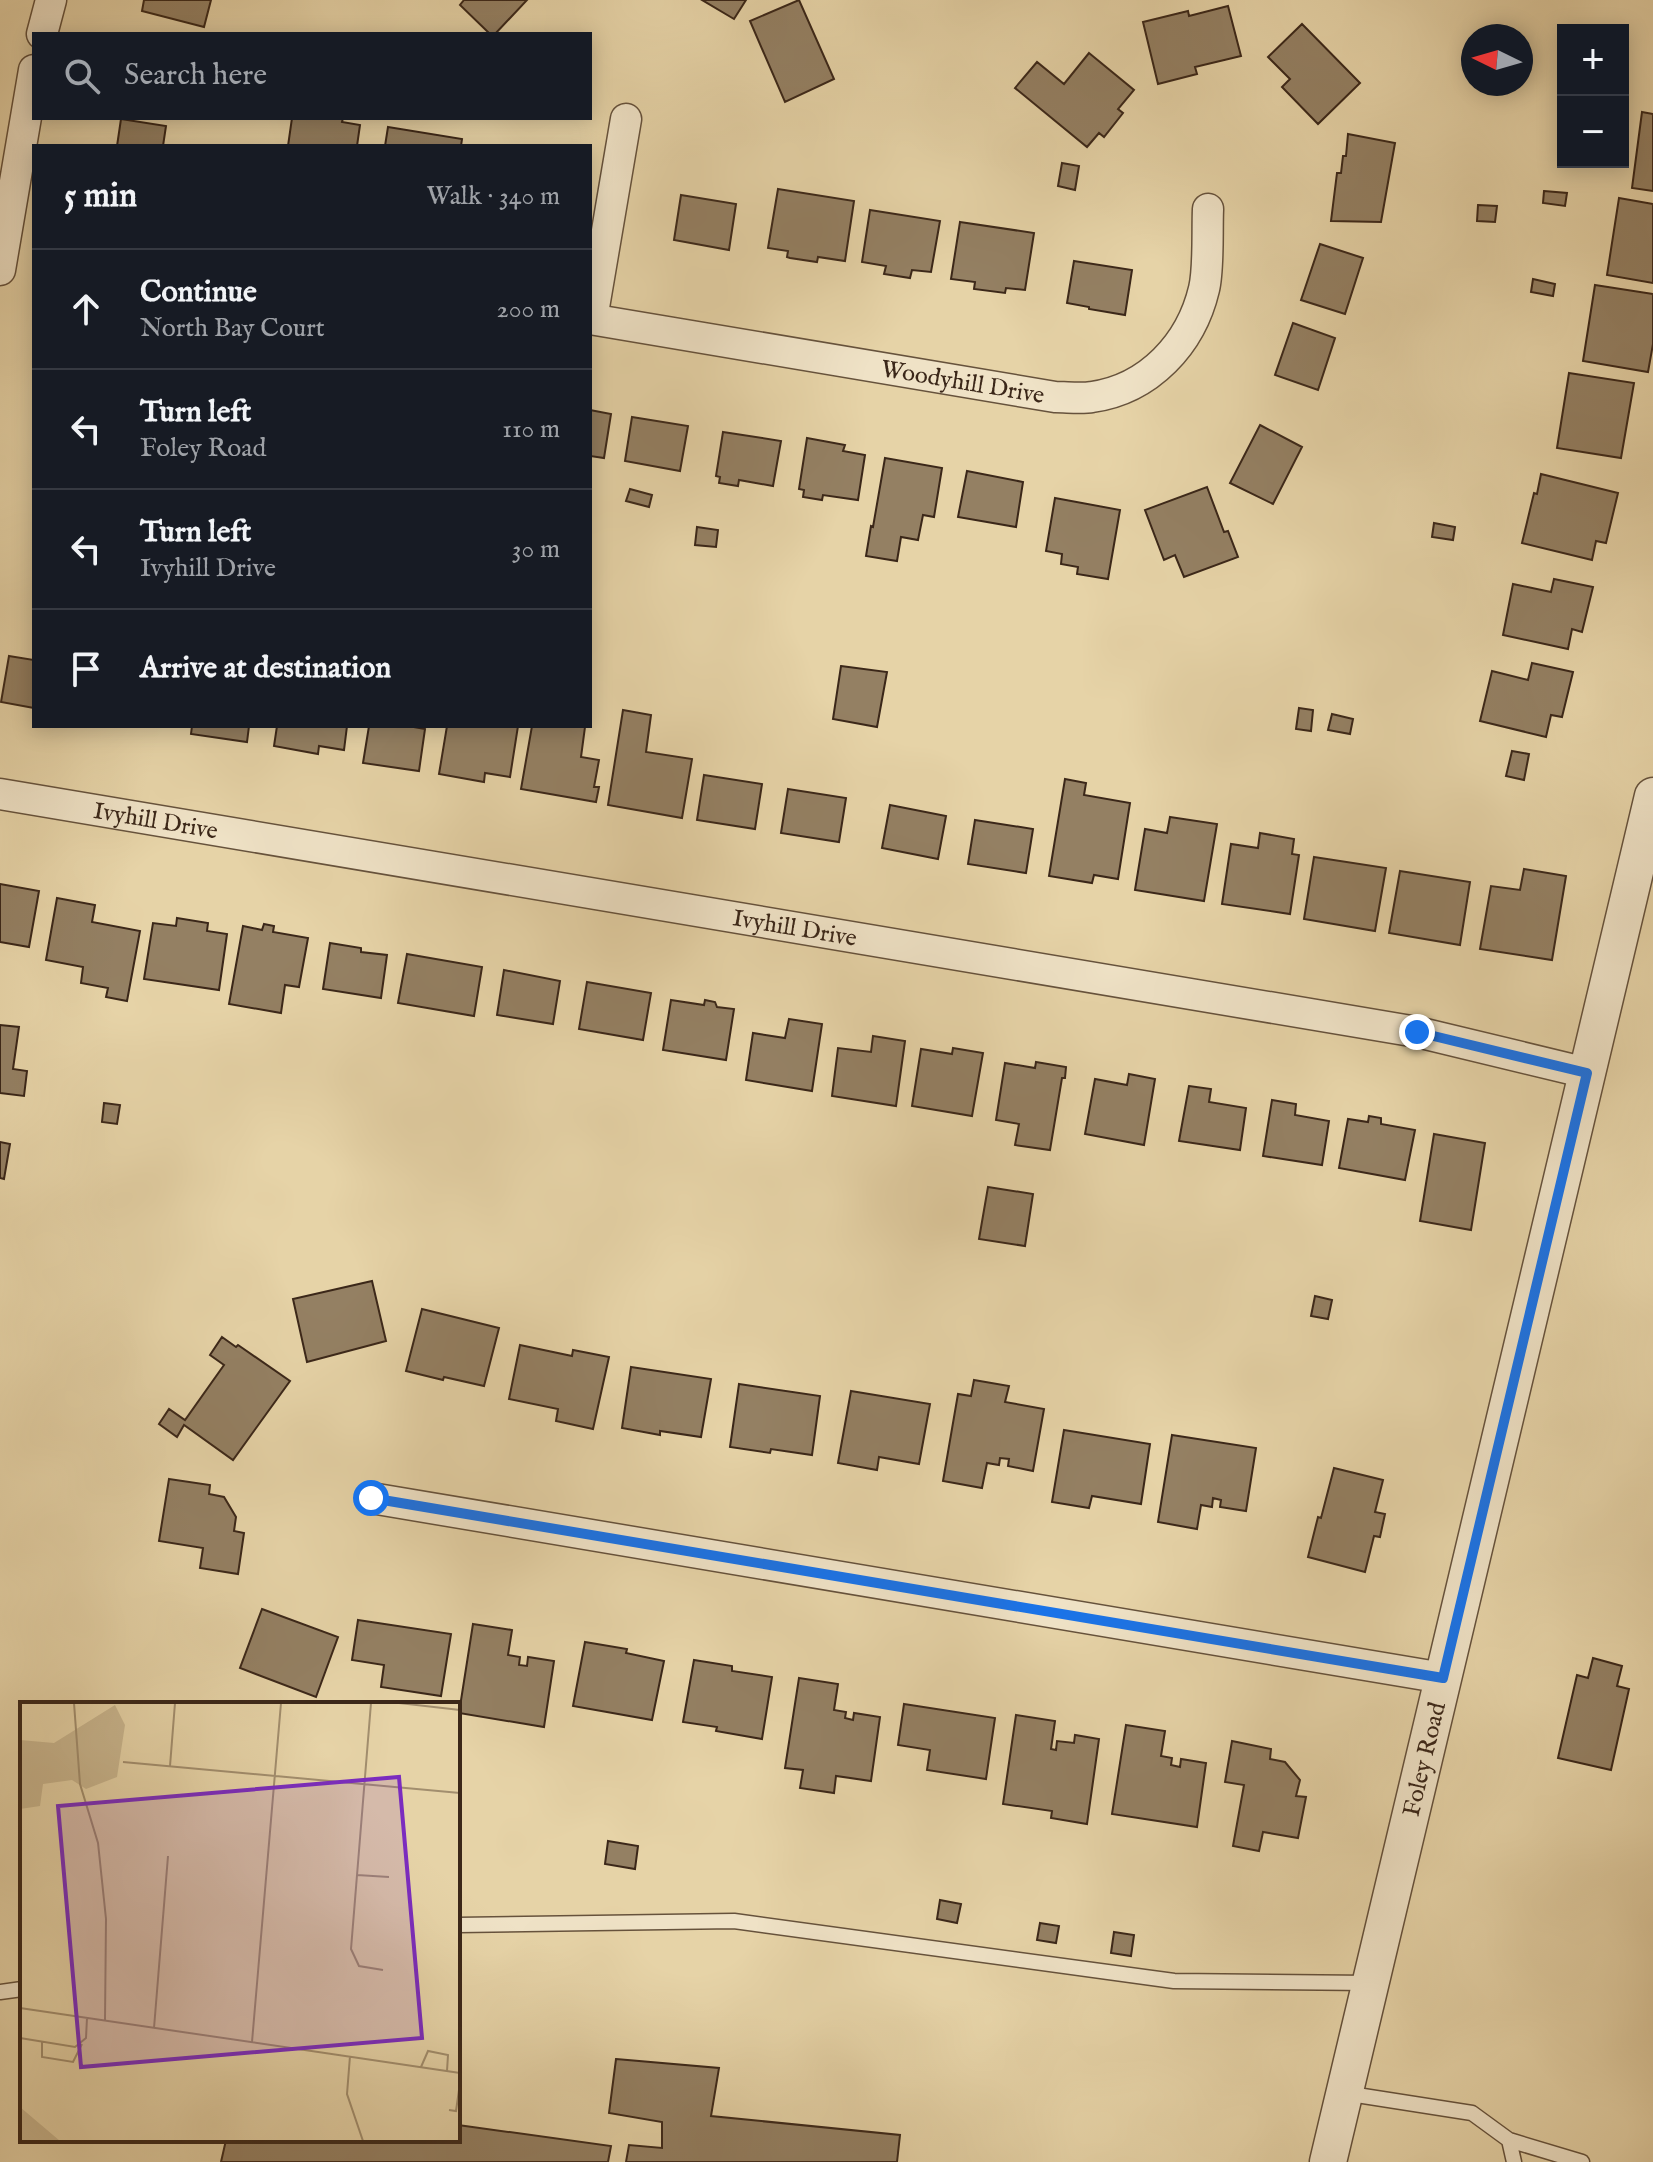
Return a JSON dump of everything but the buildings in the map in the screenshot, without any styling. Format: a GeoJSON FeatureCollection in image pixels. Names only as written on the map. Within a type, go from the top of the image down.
{"type":"FeatureCollection","features":[{"type":"Feature","properties":{"kind":"street"},"geometry":{"type":"LineString","coordinates":[[43,32],[51,0]]}},
{"type":"Feature","properties":{"kind":"street"},"geometry":{"type":"LineString","coordinates":[[0,270],[14,223],[32,85]]}},
{"type":"Feature","properties":{"kind":"street"},"geometry":{"type":"LineString","coordinates":[[592,313],[626,119]]}},
{"type":"Feature","properties":{"kind":"street","name":"Woodyhill Drive"},"geometry":{"type":"LineString","coordinates":[[592,319],[1055,397],[1091,398],[1125,389],[1140,380],[1168,359],[1189,330],[1204,288],[1208,209]]}},
{"type":"Feature","properties":{"kind":"street","name":"Ivyhill Drive"},"geometry":{"type":"LineString","coordinates":[[0,794],[1417,1032],[1587,1073]]}},
{"type":"Feature","properties":{"kind":"street","name":"Foley Road"},"geometry":{"type":"LineString","coordinates":[[1328,2162],[1653,796]]}},
{"type":"Feature","properties":{"kind":"street"},"geometry":{"type":"LineString","coordinates":[[371,1498],[1443,1678]]}},
{"type":"Feature","properties":{"kind":"lane"},"geometry":{"type":"LineString","coordinates":[[460,1925],[734,1921],[1174,1981],[1370,1983]]}},
{"type":"Feature","properties":{"kind":"lane"},"geometry":{"type":"LineString","coordinates":[[0,1992],[20,1989]]}},
{"type":"Feature","properties":{"kind":"lane"},"geometry":{"type":"LineString","coordinates":[[1344,2093],[1472,2113],[1509,2140],[1582,2162]]}},
{"type":"Feature","properties":{"kind":"lane"},"geometry":{"type":"LineString","coordinates":[[1509,2140],[1514,2162]]}},
{"type":"Feature","properties":{"kind":"route"},"geometry":{"type":"LineString","coordinates":[[371,1498],[1443,1678],[1587,1073],[1417,1032]]}}]}
